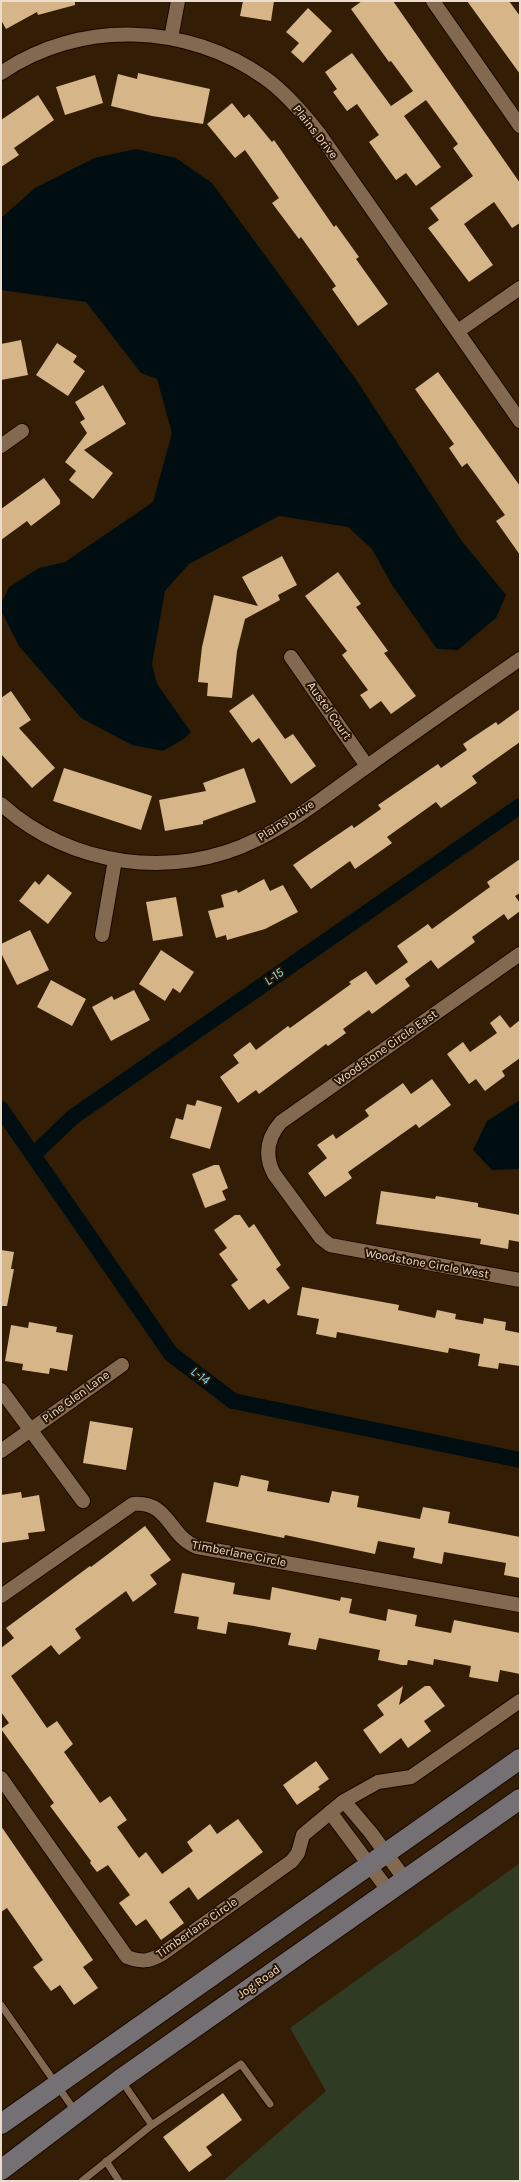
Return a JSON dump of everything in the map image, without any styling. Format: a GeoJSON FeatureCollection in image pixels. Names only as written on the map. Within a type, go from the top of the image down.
{"type":"FeatureCollection","features":[{"type":"Feature","properties":{"kind":"main road"},"geometry":{"type":"LineString","coordinates":[[1,2124],[368,1864],[520,1759]]}},
{"type":"Feature","properties":{"kind":"main road","name":"Jog Road"},"geometry":{"type":"LineString","coordinates":[[1,2170],[121,2079],[404,1878],[520,1799]]}},
{"type":"Feature","properties":{"kind":"street"},"geometry":{"type":"LineString","coordinates":[[171,38],[178,1]]}},
{"type":"Feature","properties":{"kind":"street"},"geometry":{"type":"LineString","coordinates":[[433,1],[520,126]]}},
{"type":"Feature","properties":{"kind":"street","name":"Plains Drive"},"geometry":{"type":"LineString","coordinates":[[1,73],[37,53],[68,42],[99,36],[121,34],[171,38],[219,52],[248,66],[282,92],[318,132],[520,421]]}},
{"type":"Feature","properties":{"kind":"street"},"geometry":{"type":"LineString","coordinates":[[458,332],[520,288]]}},
{"type":"Feature","properties":{"kind":"street"},"geometry":{"type":"LineString","coordinates":[[1,446],[22,431]]}},
{"type":"Feature","properties":{"kind":"street","name":"Austel Court"},"geometry":{"type":"LineString","coordinates":[[291,657],[367,766]]}},
{"type":"Feature","properties":{"kind":"street","name":"Plains Drive"},"geometry":{"type":"LineString","coordinates":[[1,804],[33,829],[62,844],[92,855],[115,860],[165,864],[197,860],[228,852],[277,829],[520,659]]}},
{"type":"Feature","properties":{"kind":"street"},"geometry":{"type":"LineString","coordinates":[[102,935],[115,860]]}},
{"type":"Feature","properties":{"kind":"street","name":"Woodstone Circle East"},"geometry":{"type":"LineString","coordinates":[[333,1246],[320,1238],[274,1174],[269,1165],[267,1153],[271,1136],[281,1122],[520,954]]}},
{"type":"Feature","properties":{"kind":"street","name":"Woodstone Circle West"},"geometry":{"type":"LineString","coordinates":[[333,1246],[520,1280]]}},
{"type":"Feature","properties":{"kind":"street","name":"Pine Glen Lane"},"geometry":{"type":"LineString","coordinates":[[1,1451],[122,1364]]}},
{"type":"Feature","properties":{"kind":"street","name":"Pine Glen Lane"},"geometry":{"type":"LineString","coordinates":[[1,1390],[83,1501]]}},
{"type":"Feature","properties":{"kind":"street","name":"Timberlane Circle"},"geometry":{"type":"LineString","coordinates":[[1,1596],[133,1504],[145,1503],[155,1507],[164,1514],[179,1536],[187,1544],[197,1547],[520,1604]]}},
{"type":"Feature","properties":{"kind":"street","name":"Timberlane Circle"},"geometry":{"type":"LineString","coordinates":[[1,1778],[127,1957],[141,1962],[152,1960],[162,1954],[292,1861],[298,1853],[303,1835],[344,1801],[378,1782],[411,1778],[520,1701]]}},
{"type":"Feature","properties":{"kind":"street"},"geometry":{"type":"LineString","coordinates":[[344,1801],[386,1852],[404,1878]]}},
{"type":"Feature","properties":{"kind":"street"},"geometry":{"type":"LineString","coordinates":[[330,1812],[388,1890]]}},
{"type":"Feature","properties":{"kind":"lane"},"geometry":{"type":"LineString","coordinates":[[1,2005],[77,2113]]}},
{"type":"Feature","properties":{"kind":"lane"},"geometry":{"type":"LineString","coordinates":[[82,2181],[152,2125],[241,2064],[270,2104]]}},
{"type":"Feature","properties":{"kind":"lane"},"geometry":{"type":"LineString","coordinates":[[121,2079],[152,2125]]}},
{"type":"Feature","properties":{"kind":"lane"},"geometry":{"type":"LineString","coordinates":[[106,2161],[119,2181]]}},
{"type":"Feature","properties":{"kind":"green space"},"geometry":{"type":"Polygon","coordinates":[[[520,1863],[520,2181],[223,2181],[326,2091],[290,2028],[520,1863]]]}},
{"type":"Feature","properties":{"kind":"shaded area"},"geometry":{"type":"Polygon","coordinates":[[[136,149],[176,158],[212,183],[355,378],[461,540],[506,595],[496,618],[458,650],[437,649],[392,585],[372,549],[348,527],[279,516],[189,564],[165,591],[152,664],[157,684],[191,732],[184,739],[163,751],[132,745],[81,718],[19,646],[1,611],[1,604],[9,587],[39,568],[65,562],[153,502],[172,433],[157,379],[141,373],[86,302],[1,290],[1,218],[35,188],[94,158],[136,149]]]}},
{"type":"Feature","properties":{"kind":"shaded area"},"geometry":{"type":"Polygon","coordinates":[[[520,1100],[520,1169],[492,1170],[473,1150],[487,1121],[520,1100]]]}},
{"type":"Feature","properties":{"kind":"building"},"geometry":{"type":"Polygon","coordinates":[[[1,1],[75,1],[75,5],[38,15],[37,12],[6,29],[1,20],[1,1]]]}},
{"type":"Feature","properties":{"kind":"building"},"geometry":{"type":"Polygon","coordinates":[[[243,1],[274,1],[271,21],[240,16],[243,1]]]}},
{"type":"Feature","properties":{"kind":"building"},"geometry":{"type":"Polygon","coordinates":[[[362,1],[393,1],[520,183],[520,223],[512,228],[494,202],[464,224],[493,265],[469,282],[428,228],[439,220],[430,208],[473,176],[453,148],[458,144],[426,100],[404,116],[441,167],[416,186],[406,173],[396,180],[369,142],[379,135],[357,104],[347,111],[333,92],[337,89],[325,72],[352,53],[391,106],[413,91],[391,61],[389,62],[351,9],[362,1]]]}},
{"type":"Feature","properties":{"kind":"building"},"geometry":{"type":"Polygon","coordinates":[[[467,1],[509,1],[520,16],[520,74],[467,1]]]}},
{"type":"Feature","properties":{"kind":"building"},"geometry":{"type":"Polygon","coordinates":[[[308,8],[332,31],[303,63],[291,52],[299,43],[286,32],[308,8]]]}},
{"type":"Feature","properties":{"kind":"building"},"geometry":{"type":"Polygon","coordinates":[[[138,73],[210,89],[203,124],[152,116],[111,106],[118,74],[137,79],[138,73]]]}},
{"type":"Feature","properties":{"kind":"building"},"geometry":{"type":"Polygon","coordinates":[[[95,75],[103,103],[65,115],[56,87],[95,75]]]}},
{"type":"Feature","properties":{"kind":"building"},"geometry":{"type":"Polygon","coordinates":[[[38,95],[54,120],[14,148],[19,155],[1,167],[1,120],[38,95]]]}},
{"type":"Feature","properties":{"kind":"building"},"geometry":{"type":"Polygon","coordinates":[[[232,103],[244,118],[249,114],[272,142],[274,140],[334,227],[336,225],[359,257],[356,259],[388,304],[358,326],[332,289],[336,286],[301,237],[299,239],[272,203],[279,198],[245,150],[235,158],[207,124],[232,103]]]}},
{"type":"Feature","properties":{"kind":"building"},"geometry":{"type":"Polygon","coordinates":[[[21,340],[28,375],[1,380],[1,344],[21,340]]]}},
{"type":"Feature","properties":{"kind":"building"},"geometry":{"type":"Polygon","coordinates":[[[57,343],[77,356],[73,362],[85,371],[68,396],[36,375],[57,343]]]}},
{"type":"Feature","properties":{"kind":"building"},"geometry":{"type":"Polygon","coordinates":[[[438,372],[520,486],[520,555],[496,521],[505,515],[467,463],[462,467],[449,448],[454,444],[415,389],[438,372]]]}},
{"type":"Feature","properties":{"kind":"building"},"geometry":{"type":"Polygon","coordinates":[[[103,385],[126,424],[84,450],[113,473],[93,499],[69,480],[76,471],[65,462],[87,433],[80,422],[85,419],[75,402],[103,385]]]}},
{"type":"Feature","properties":{"kind":"building"},"geometry":{"type":"Polygon","coordinates":[[[44,478],[60,500],[60,504],[31,526],[27,521],[1,540],[1,509],[44,478]]]}},
{"type":"Feature","properties":{"kind":"building"},"geometry":{"type":"Polygon","coordinates":[[[282,556],[297,585],[278,595],[280,600],[245,619],[237,651],[232,698],[207,696],[208,683],[198,682],[202,647],[214,595],[258,606],[242,577],[282,556]]]}},
{"type":"Feature","properties":{"kind":"building"},"geometry":{"type":"Polygon","coordinates":[[[338,572],[361,604],[356,607],[388,651],[384,653],[416,696],[391,714],[381,701],[370,709],[360,695],[368,690],[342,655],[347,651],[305,596],[338,572]]]}},
{"type":"Feature","properties":{"kind":"building"},"geometry":{"type":"Polygon","coordinates":[[[11,691],[31,720],[19,728],[55,768],[32,788],[1,754],[1,698],[11,691]]]}},
{"type":"Feature","properties":{"kind":"building"},"geometry":{"type":"Polygon","coordinates":[[[253,694],[285,739],[293,734],[316,766],[291,784],[259,738],[252,743],[229,711],[253,694]]]}},
{"type":"Feature","properties":{"kind":"building"},"geometry":{"type":"Polygon","coordinates":[[[520,709],[520,742],[472,776],[477,783],[441,808],[436,802],[387,837],[392,843],[355,869],[350,861],[311,889],[293,865],[352,825],[354,828],[381,809],[378,805],[438,764],[441,768],[467,750],[463,744],[496,722],[498,725],[520,709]]]}},
{"type":"Feature","properties":{"kind":"building"},"geometry":{"type":"Polygon","coordinates":[[[64,768],[152,796],[141,830],[53,801],[64,768]]]}},
{"type":"Feature","properties":{"kind":"building"},"geometry":{"type":"Polygon","coordinates":[[[244,768],[256,802],[203,821],[203,824],[165,831],[159,800],[206,791],[203,783],[244,768]]]}},
{"type":"Feature","properties":{"kind":"building"},"geometry":{"type":"Polygon","coordinates":[[[520,859],[520,893],[515,896],[520,903],[520,911],[508,920],[504,914],[472,937],[475,942],[438,969],[431,960],[405,979],[410,986],[372,1014],[369,1010],[343,1029],[346,1033],[328,1046],[326,1044],[259,1094],[256,1090],[238,1103],[220,1077],[239,1063],[233,1055],[250,1042],[256,1050],[288,1026],[290,1028],[351,984],[349,982],[366,971],[376,985],[408,962],[397,946],[428,924],[432,929],[490,887],[487,882],[520,859]]]}},
{"type":"Feature","properties":{"kind":"building"},"geometry":{"type":"Polygon","coordinates":[[[48,874],[72,893],[48,924],[19,901],[35,881],[39,885],[48,874]]]}},
{"type":"Feature","properties":{"kind":"building"},"geometry":{"type":"Polygon","coordinates":[[[264,879],[270,891],[283,885],[298,912],[265,929],[227,940],[226,935],[216,938],[208,911],[224,907],[221,895],[237,890],[238,893],[264,879]]]}},
{"type":"Feature","properties":{"kind":"building"},"geometry":{"type":"Polygon","coordinates":[[[176,897],[183,936],[153,941],[146,902],[176,897]]]}},
{"type":"Feature","properties":{"kind":"building"},"geometry":{"type":"Polygon","coordinates":[[[30,930],[49,970],[17,985],[1,953],[1,944],[30,930]]]}},
{"type":"Feature","properties":{"kind":"building"},"geometry":{"type":"Polygon","coordinates":[[[161,950],[194,972],[180,993],[173,988],[165,1001],[139,984],[161,950]]]}},
{"type":"Feature","properties":{"kind":"building"},"geometry":{"type":"Polygon","coordinates":[[[51,980],[86,999],[72,1026],[37,1007],[51,980]]]}},
{"type":"Feature","properties":{"kind":"building"},"geometry":{"type":"Polygon","coordinates":[[[134,990],[150,1020],[111,1041],[92,1007],[112,996],[114,1000],[134,990]]]}},
{"type":"Feature","properties":{"kind":"building"},"geometry":{"type":"Polygon","coordinates":[[[500,1015],[510,1028],[520,1020],[520,1058],[502,1071],[505,1076],[485,1091],[476,1079],[469,1084],[447,1054],[463,1042],[470,1052],[497,1033],[490,1023],[500,1015]]]}},
{"type":"Feature","properties":{"kind":"building"},"geometry":{"type":"Polygon","coordinates":[[[432,1079],[451,1105],[419,1128],[416,1124],[348,1172],[352,1178],[325,1197],[308,1173],[327,1158],[317,1145],[333,1134],[336,1139],[369,1116],[365,1110],[403,1083],[411,1094],[432,1079]]]}},
{"type":"Feature","properties":{"kind":"building"},"geometry":{"type":"Polygon","coordinates":[[[197,1100],[222,1107],[210,1149],[170,1138],[176,1118],[183,1120],[187,1104],[195,1106],[197,1100]]]}},
{"type":"Feature","properties":{"kind":"building"},"geometry":{"type":"Polygon","coordinates":[[[214,1165],[219,1165],[228,1188],[222,1191],[226,1200],[205,1208],[192,1174],[214,1165]]]}},
{"type":"Feature","properties":{"kind":"building"},"geometry":{"type":"Polygon","coordinates":[[[381,1191],[435,1199],[436,1196],[478,1203],[478,1207],[520,1215],[520,1242],[509,1240],[508,1249],[480,1244],[481,1239],[376,1224],[381,1191]]]}},
{"type":"Feature","properties":{"kind":"building"},"geometry":{"type":"Polygon","coordinates":[[[235,1215],[240,1215],[249,1228],[254,1224],[281,1265],[276,1269],[290,1288],[268,1304],[264,1299],[249,1310],[231,1285],[238,1280],[219,1254],[227,1248],[214,1230],[235,1215]]]}},
{"type":"Feature","properties":{"kind":"building"},"geometry":{"type":"Polygon","coordinates":[[[1,1250],[14,1252],[11,1269],[14,1269],[7,1306],[1,1306],[1,1250]]]}},
{"type":"Feature","properties":{"kind":"building"},"geometry":{"type":"Polygon","coordinates":[[[302,1287],[399,1305],[398,1310],[435,1318],[437,1310],[456,1314],[455,1319],[483,1324],[484,1318],[506,1322],[505,1330],[520,1333],[520,1366],[499,1363],[498,1369],[478,1366],[480,1354],[449,1348],[448,1353],[337,1332],[336,1338],[316,1334],[319,1319],[297,1315],[302,1287]]]}},
{"type":"Feature","properties":{"kind":"building"},"geometry":{"type":"Polygon","coordinates":[[[29,1322],[57,1327],[56,1332],[73,1335],[67,1371],[50,1368],[49,1374],[22,1370],[23,1364],[5,1361],[11,1325],[28,1328],[29,1322]]]}},
{"type":"Feature","properties":{"kind":"building"},"geometry":{"type":"Polygon","coordinates":[[[90,1421],[133,1428],[126,1470],[83,1463],[90,1421]]]}},
{"type":"Feature","properties":{"kind":"building"},"geometry":{"type":"Polygon","coordinates":[[[241,1475],[269,1481],[267,1491],[329,1503],[332,1491],[359,1496],[357,1507],[420,1519],[423,1507],[450,1512],[448,1523],[520,1537],[520,1578],[504,1575],[506,1563],[444,1552],[442,1564],[413,1558],[415,1548],[378,1541],[375,1554],[285,1535],[284,1538],[206,1522],[214,1482],[238,1487],[241,1475]]]}},
{"type":"Feature","properties":{"kind":"building"},"geometry":{"type":"Polygon","coordinates":[[[21,1492],[22,1498],[39,1495],[45,1531],[28,1533],[29,1539],[1,1543],[1,1495],[21,1492]]]}},
{"type":"Feature","properties":{"kind":"building"},"geometry":{"type":"Polygon","coordinates":[[[145,1526],[171,1560],[150,1575],[157,1584],[133,1602],[126,1591],[75,1629],[81,1638],[59,1655],[51,1645],[11,1676],[47,1728],[57,1721],[73,1744],[64,1752],[100,1803],[110,1796],[127,1820],[117,1827],[139,1858],[146,1852],[162,1874],[193,1851],[187,1842],[210,1824],[217,1834],[238,1819],[263,1852],[198,1900],[189,1887],[169,1902],[184,1923],[161,1940],[146,1919],[136,1926],[119,1903],[130,1895],[108,1865],[97,1872],[90,1863],[91,1861],[50,1806],[54,1803],[1,1729],[9,1723],[1,1712],[1,1648],[14,1638],[6,1628],[145,1526]]]}},
{"type":"Feature","properties":{"kind":"building"},"geometry":{"type":"Polygon","coordinates":[[[182,1573],[235,1583],[233,1594],[270,1600],[272,1587],[340,1601],[341,1597],[352,1599],[349,1613],[386,1621],[388,1609],[417,1615],[415,1626],[451,1633],[454,1620],[520,1633],[520,1674],[500,1670],[498,1682],[469,1677],[471,1666],[434,1659],[433,1665],[408,1660],[407,1665],[402,1665],[378,1660],[380,1650],[319,1638],[316,1650],[288,1645],[291,1633],[228,1622],[226,1634],[197,1629],[199,1617],[174,1613],[182,1573]]]}},
{"type":"Feature","properties":{"kind":"building"},"geometry":{"type":"Polygon","coordinates":[[[403,1686],[399,1705],[425,1686],[430,1686],[445,1706],[424,1721],[431,1731],[408,1748],[401,1738],[380,1754],[363,1730],[384,1715],[377,1705],[403,1686]]]}},
{"type":"Feature","properties":{"kind":"building"},"geometry":{"type":"Polygon","coordinates":[[[316,1761],[329,1779],[318,1787],[320,1789],[297,1805],[283,1785],[316,1761]]]}},
{"type":"Feature","properties":{"kind":"building"},"geometry":{"type":"Polygon","coordinates":[[[1,1826],[93,1960],[83,1967],[98,1988],[74,2005],[60,1985],[51,1991],[33,1967],[43,1960],[7,1908],[1,1912],[1,1826]]]}},
{"type":"Feature","properties":{"kind":"building"},"geometry":{"type":"Polygon","coordinates":[[[223,2093],[242,2120],[206,2147],[212,2155],[189,2172],[163,2137],[223,2093]]]}},
{"type":"Feature","properties":{"kind":"waterway","name":"L-15"},"geometry":{"type":"LineString","coordinates":[[33,1155],[73,1117],[520,806]]}},
{"type":"Feature","properties":{"kind":"waterway","name":"L-14"},"geometry":{"type":"LineString","coordinates":[[1,1109],[171,1354],[233,1401],[520,1460]]}}]}
